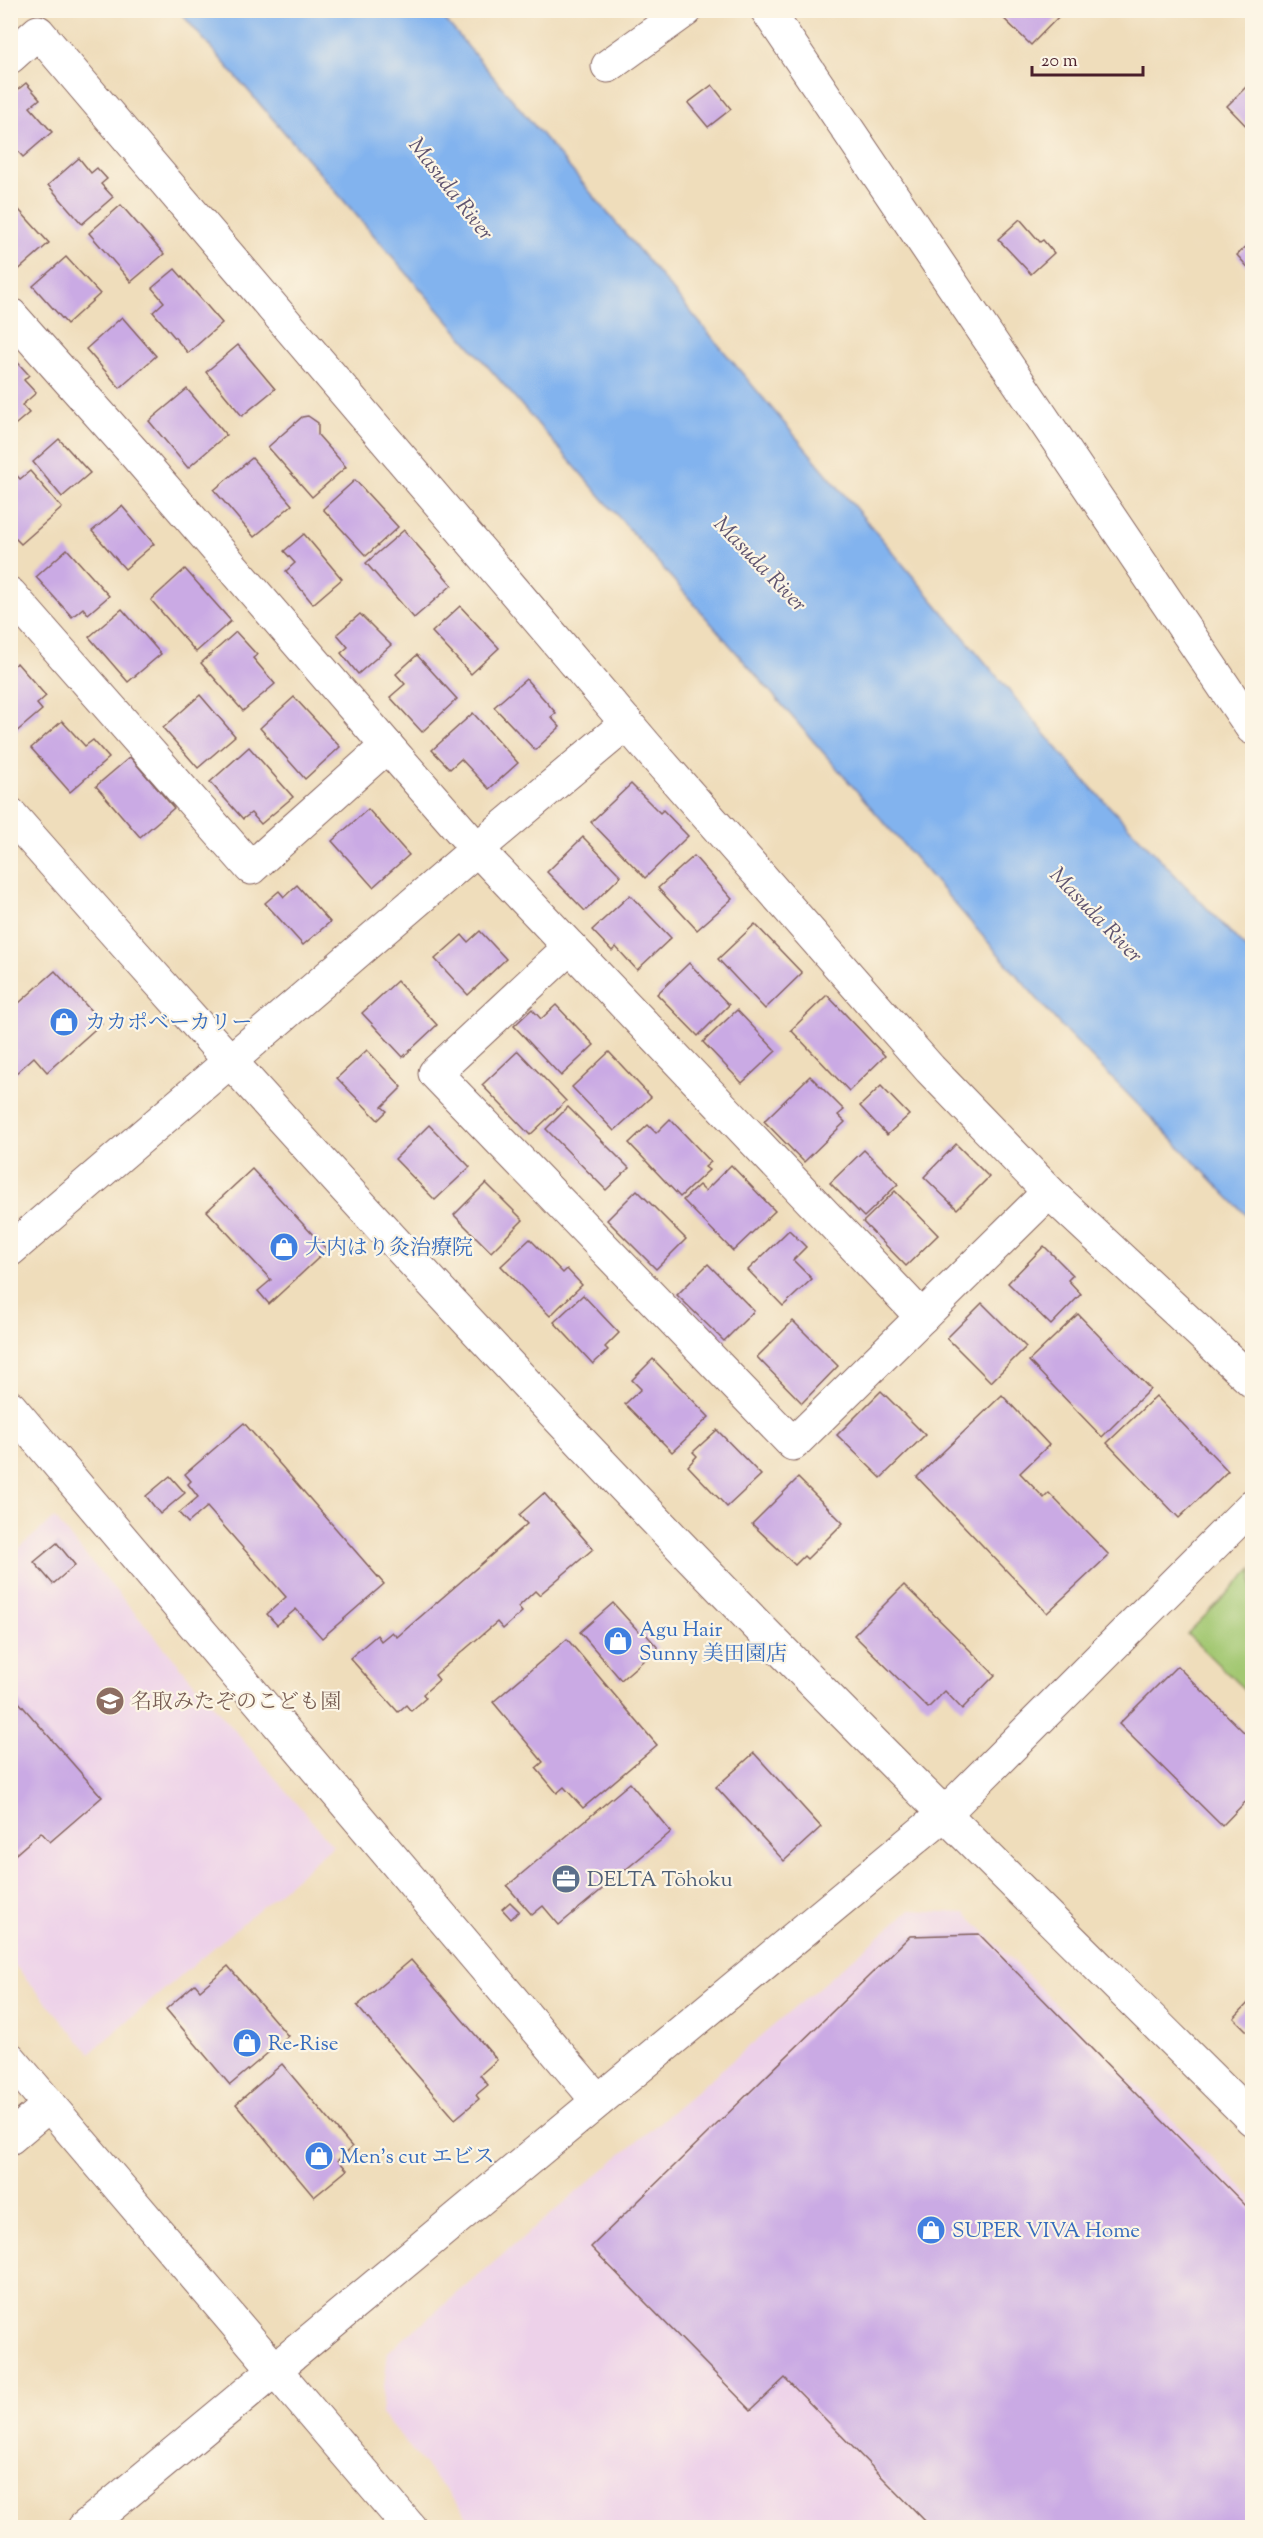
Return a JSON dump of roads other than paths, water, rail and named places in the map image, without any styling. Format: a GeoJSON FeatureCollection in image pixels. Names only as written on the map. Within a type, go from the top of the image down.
{"type":"FeatureCollection","features":[{"type":"Feature","properties":{"kind":"street"},"geometry":{"type":"LineString","coordinates":[[608,66],[686,10]]}},
{"type":"Feature","properties":{"kind":"street"},"geometry":{"type":"LineString","coordinates":[[767,10],[1252,728]]}},
{"type":"Feature","properties":{"kind":"street"},"geometry":{"type":"LineString","coordinates":[[10,57],[38,32],[627,723],[930,1069],[1049,1192],[1252,1381]]}},
{"type":"Feature","properties":{"kind":"street"},"geometry":{"type":"LineString","coordinates":[[10,314],[135,454],[477,849],[922,1317]]}},
{"type":"Feature","properties":{"kind":"street"},"geometry":{"type":"LineString","coordinates":[[10,594],[251,868],[387,746]]}},
{"type":"Feature","properties":{"kind":"street"},"geometry":{"type":"LineString","coordinates":[[10,1250],[627,723]]}},
{"type":"Feature","properties":{"kind":"street"},"geometry":{"type":"LineString","coordinates":[[10,814],[229,1062],[688,1554],[1252,2119]]}},
{"type":"Feature","properties":{"kind":"street"},"geometry":{"type":"LineString","coordinates":[[570,946],[435,1073],[793,1444],[1049,1192]]}},
{"type":"Feature","properties":{"kind":"street"},"geometry":{"type":"LineString","coordinates":[[10,1407],[598,2101]]}},
{"type":"Feature","properties":{"kind":"street"},"geometry":{"type":"LineString","coordinates":[[84,2528],[274,2368],[945,1814],[1252,1506]]}},
{"type":"Feature","properties":{"kind":"street"},"geometry":{"type":"LineString","coordinates":[[10,2059],[410,2528]]}},
{"type":"Feature","properties":{"kind":"street"},"geometry":{"type":"LineString","coordinates":[[10,2138],[49,2105]]}},
{"type":"Feature","properties":{"kind":"water","name":"Masuda River"},"geometry":{"type":"Polygon","coordinates":[[[179,11],[438,11],[1084,780],[1252,955],[1252,1221],[1060,1025],[179,11]]]}},
{"type":"Feature","properties":{"kind":"place","name":"カカポベーカリー"},"geometry":{"type":"Point","coordinates":[64,1022]}},
{"type":"Feature","properties":{"kind":"place","name":"大内はり灸治療院"},"geometry":{"type":"Point","coordinates":[284,1247]}},
{"type":"Feature","properties":{"kind":"place","name":"Agu Hair Sunny 美田園店"},"geometry":{"type":"Point","coordinates":[618,1641]}},
{"type":"Feature","properties":{"kind":"place","name":"名取みたぞのこども園"},"geometry":{"type":"Point","coordinates":[110,1701]}},
{"type":"Feature","properties":{"kind":"place","name":"DELTA Tōhoku"},"geometry":{"type":"Point","coordinates":[566,1879]}},
{"type":"Feature","properties":{"kind":"place","name":"Re-Rise"},"geometry":{"type":"Point","coordinates":[247,2043]}},
{"type":"Feature","properties":{"kind":"place","name":"Men’s cut エビス"},"geometry":{"type":"Point","coordinates":[319,2156]}},
{"type":"Feature","properties":{"kind":"place","name":"SUPER VIVA Home"},"geometry":{"type":"Point","coordinates":[931,2230]}}]}
